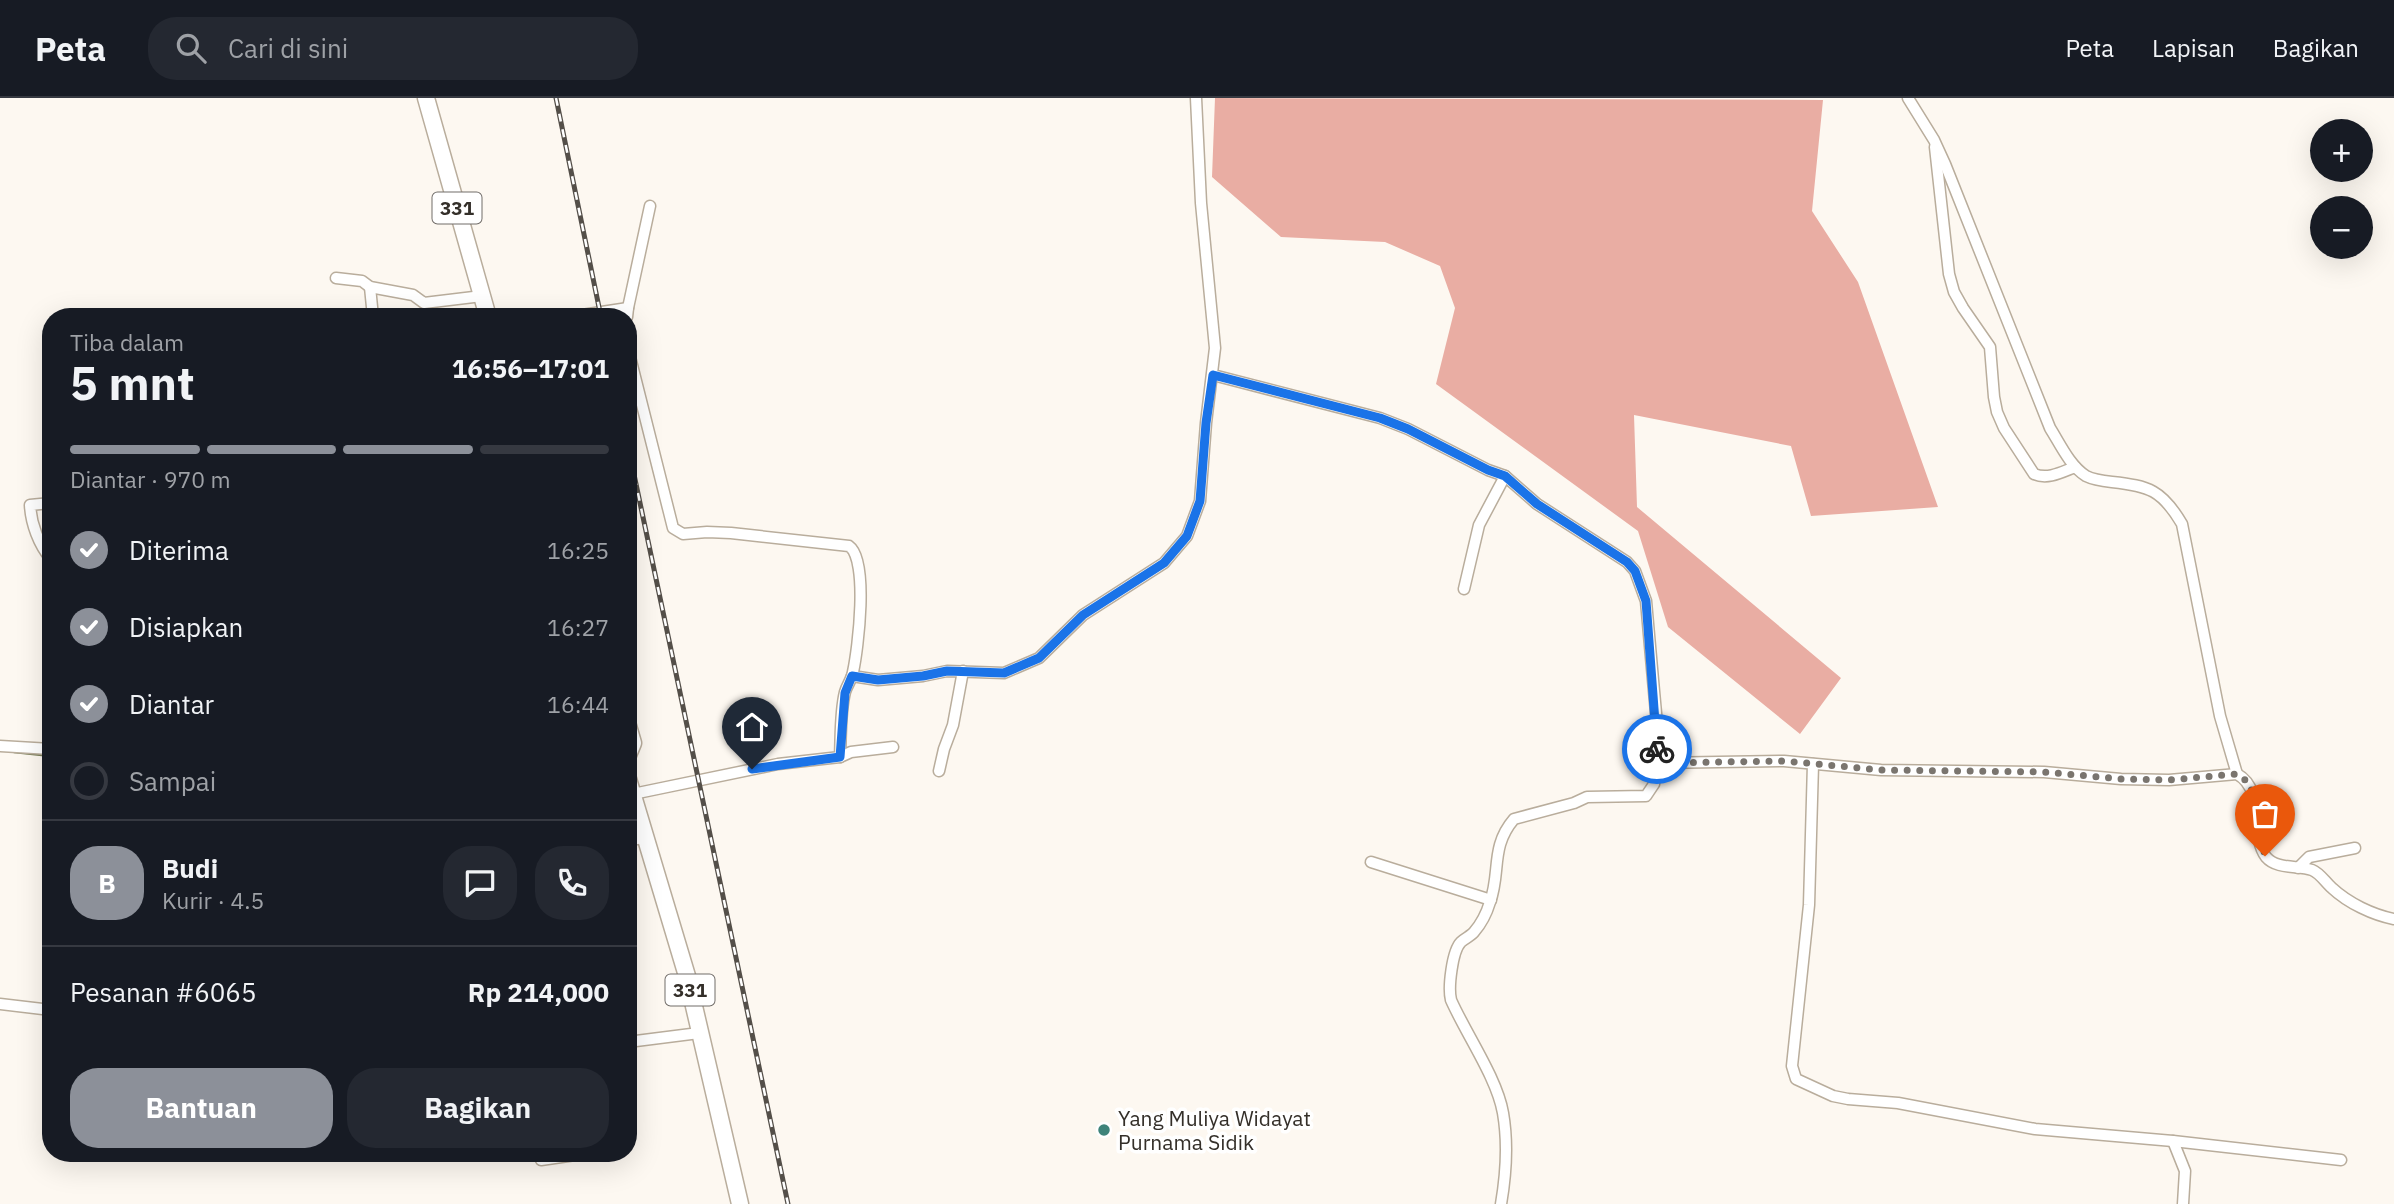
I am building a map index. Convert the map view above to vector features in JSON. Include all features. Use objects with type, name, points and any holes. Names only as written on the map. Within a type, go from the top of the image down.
[{"type":"main road","name":"331","points":[[426,98],[485,308]]},
{"type":"main road","name":"331","points":[[637,808],[687,976],[740,1204]]},
{"type":"street","points":[[852,676],[878,680],[903,679],[947,671],[1004,673],[1039,658],[1083,615],[1150,573],[1175,553],[1187,536],[1200,501],[1215,335],[1201,203],[1196,98]]},
{"type":"street","points":[[1908,98],[1934,140],[2050,428],[2075,467],[2093,479],[2144,486],[2164,499],[2182,524],[2220,716],[2237,774],[2249,783],[2251,788],[2265,856],[2283,866],[2315,871],[2334,890],[2358,906],[2394,919]]},
{"type":"street","points":[[1934,140],[1949,274],[1954,292],[1990,347],[1997,412],[2004,428],[2034,474],[2053,476],[2075,467]]},
{"type":"street","points":[[628,308],[650,206]]},
{"type":"street","points":[[336,278],[362,281],[370,287],[413,295],[425,303],[482,296]]},
{"type":"street","points":[[370,287],[372,308]]},
{"type":"street","points":[[1213,375],[1388,421],[1505,476],[1537,504],[1627,562],[1635,571],[1646,601],[1658,735],[1654,784],[1646,796],[1587,797],[1514,819],[1500,841],[1491,900],[1474,932],[1459,945],[1450,990],[1455,1009],[1485,1065],[1502,1109],[1506,1155],[1501,1204]]},
{"type":"street","points":[[637,385],[673,528],[683,534],[732,533],[800,542],[838,543],[854,549],[860,584],[860,635],[852,676],[845,693],[840,757]]},
{"type":"street","points":[[1464,589],[1479,525],[1505,476]]},
{"type":"street","points":[[42,504],[30,505],[32,521],[42,546]]},
{"type":"street","points":[[939,771],[957,711],[963,671]]},
{"type":"street","points":[[0,746],[42,748]]},
{"type":"street","points":[[637,785],[840,757],[851,752],[892,747]]},
{"type":"street","points":[[1657,763],[1784,761],[1881,770],[2044,772],[2169,780],[2237,774]]},
{"type":"street","points":[[1813,764],[1809,905],[1792,1066],[1796,1079],[1833,1096],[1898,1103],[2035,1129],[2340,1160]]},
{"type":"street","points":[[637,839],[646,837]]},
{"type":"street","points":[[2298,868],[2309,857],[2355,848]]},
{"type":"street","points":[[1371,862],[1491,900]]},
{"type":"street","points":[[0,1004],[42,1009]]},
{"type":"street","points":[[637,1041],[699,1033]]},
{"type":"street","points":[[2173,1141],[2185,1171],[2183,1204]]},
{"type":"shaded area","points":[[1215,98],[1823,100],[1812,211],[1858,282],[1938,507],[1811,516],[1791,446],[1634,415],[1637,507],[1841,678],[1800,734],[1668,627],[1638,531],[1436,384],[1455,308],[1440,266],[1385,242],[1281,237],[1212,177]]},
{"type":"waterway","points":[[14,752],[42,755]]},
{"type":"railway","points":[[556,98],[599,308]]},
{"type":"railway","points":[[637,489],[788,1204]]},
{"type":"way so far","points":[[1657,749],[1657,763],[1784,761],[1881,770],[2044,772],[2169,780],[2237,774],[2249,783],[2251,788],[2265,856]]},
{"type":"place","name":"Yang Muliya Widayat Purnama Sidik","points":[[1104,1130]]},
{"type":"route","points":[[752,769],[840,757],[845,693],[852,676],[878,680],[903,679],[947,671],[1004,673],[1039,658],[1083,615],[1164,563],[1187,536],[1200,501],[1213,375],[1380,418],[1408,429],[1505,476],[1537,504],[1627,562],[1635,571],[1646,601],[1657,749]]}]
